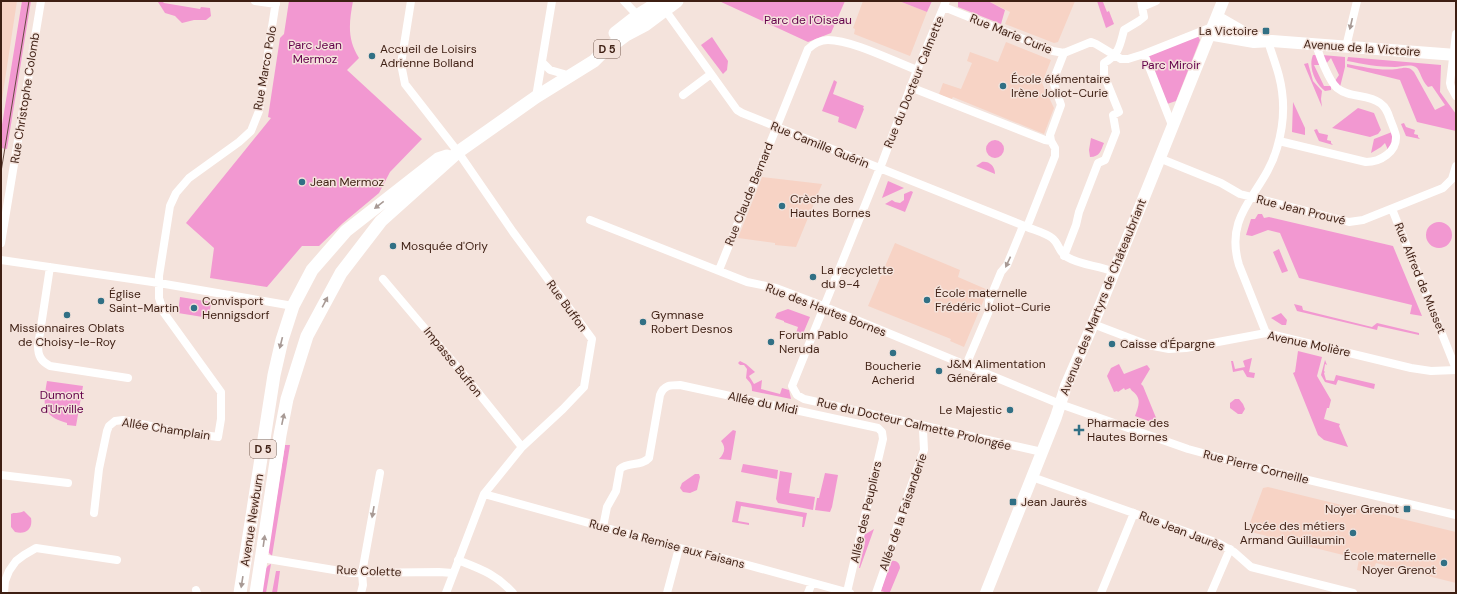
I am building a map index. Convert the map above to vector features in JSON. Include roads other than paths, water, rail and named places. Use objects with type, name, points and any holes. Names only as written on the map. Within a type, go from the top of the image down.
[{"type":"main road","name":"D 5","points":[[536,97],[601,43],[641,20],[662,4],[677,1]]},
{"type":"main road","name":"D 5","points":[[293,306],[312,270],[346,231],[438,159],[458,152],[536,97],[594,60],[631,32],[641,20]]},
{"type":"main road","name":"Avenue Newburn","points":[[256,593],[276,458],[287,399],[307,336],[341,273],[381,221],[458,152]]},
{"type":"main road","name":"Avenue Newburn","points":[[240,593],[274,375],[282,340],[293,306]]},
{"type":"street","name":"Rue Christophe Colomb","points":[[1,243],[41,1]]},
{"type":"street","points":[[255,1],[276,2]]},
{"type":"street","name":"Rue Buffon","points":[[410,1],[401,64],[405,84],[458,152],[513,232],[592,339],[584,387],[522,447],[484,494],[446,593]]},
{"type":"street","points":[[536,97],[552,1]]},
{"type":"street","points":[[624,1],[641,20]]},
{"type":"street","points":[[1114,272],[1102,267],[1090,266],[1064,256],[1098,163],[1105,160],[1116,132],[1113,115],[1119,112],[1104,76],[1104,63],[1115,56],[1124,30],[1144,17],[1141,4],[1156,1]]},
{"type":"street","name":"Avenue des Martyrs de Châteaubriant","points":[[986,593],[1042,452],[1066,386],[1093,324],[1223,1]]},
{"type":"street","points":[[1346,47],[1357,1]]},
{"type":"street","name":"Rue Marco Polo","points":[[218,436],[221,419],[221,392],[164,313],[159,298],[159,284],[170,206],[176,193],[189,178],[239,142],[251,130],[259,111],[276,2]]},
{"type":"street","name":"Rue Camille Guérin","points":[[662,4],[737,110],[742,114],[1051,237],[1064,256]]},
{"type":"street","name":"Rue Marie Curie","points":[[945,4],[1053,51],[1064,53],[1090,42],[1115,56]]},
{"type":"street","name":"Rue du Docteur Calmette","points":[[792,386],[910,87],[945,4]]},
{"type":"street","points":[[1115,56],[1125,59],[1144,54],[1212,26]]},
{"type":"street","name":"Avenue de la Victoire","points":[[1212,26],[1244,32],[1255,38],[1268,41]]},
{"type":"street","name":"Avenue de la Victoire","points":[[1212,26],[1228,39],[1455,55]]},
{"type":"street","points":[[1456,34],[1455,55],[1450,82],[1456,96]]},
{"type":"street","name":"Rue Claude Bernard","points":[[719,270],[808,49],[817,43],[827,40],[850,44],[917,70]]},
{"type":"street","points":[[1266,333],[1239,265],[1234,246],[1235,235],[1244,208],[1270,166],[1279,141],[1283,107],[1282,91],[1268,41]]},
{"type":"street","points":[[1279,141],[1366,162],[1376,161],[1384,157],[1390,152],[1395,144],[1395,133],[1383,106],[1371,98],[1338,89],[1333,84],[1319,55],[1316,44]]},
{"type":"street","points":[[966,365],[989,311],[989,301],[1001,272],[1007,265],[1055,156],[1055,148],[1051,141],[1050,132],[1061,105],[1053,81],[1064,53]]},
{"type":"street","points":[[1144,54],[1172,125]]},
{"type":"street","points":[[542,62],[550,70],[564,74]]},
{"type":"street","points":[[683,95],[711,74]]},
{"type":"street","points":[[910,87],[1045,140],[1051,141]]},
{"type":"street","name":"Rue Jean Prouvé","points":[[1159,158],[1221,183],[1240,194],[1251,198],[1349,222],[1363,220],[1445,187],[1452,179],[1456,166]]},
{"type":"street","name":"Rue Alfred de Musset","points":[[1392,209],[1456,370]]},
{"type":"street","name":"Rue des Hautes Bornes","points":[[590,220],[747,282],[776,288],[1060,404]]},
{"type":"street","points":[[1,260],[293,306]]},
{"type":"street","points":[[50,267],[38,346],[38,355],[44,363],[50,366],[128,378]]},
{"type":"street","name":"Impasse Buffon","points":[[383,278],[522,447]]},
{"type":"street","name":"Avenue Molière","points":[[1093,324],[1148,346],[1169,349],[1186,348],[1266,333],[1410,368],[1431,371],[1456,370]]},
{"type":"street","name":"Allée du Midi","points":[[603,527],[607,507],[616,491],[620,469],[625,466],[644,463],[650,456],[660,395],[665,387],[670,385],[680,385],[878,428],[882,432]]},
{"type":"street","name":"Rue du Docteur Calmette Prolongée","points":[[792,386],[797,395],[804,399],[1042,452]]},
{"type":"street","name":"Rue Pierre Corneille","points":[[1060,404],[1188,449],[1219,458],[1456,515]]},
{"type":"street","name":"Allée Champlain","points":[[94,513],[99,469],[107,431],[109,426],[115,421],[123,420],[174,431],[218,436]]},
{"type":"street","name":"Allée de la Faisanderie","points":[[876,593],[889,556],[898,523],[924,450],[924,430]]},
{"type":"street","name":"Allée des Peupliers","points":[[849,593],[881,447],[883,437],[882,432]]},
{"type":"street","points":[[361,593],[362,573],[380,473]]},
{"type":"street","points":[[1,475],[68,483]]},
{"type":"street","name":"Rue Jean Jaurès","points":[[1032,477],[1218,543],[1230,549],[1251,567],[1353,593]]},
{"type":"street","name":"Rue de la Remise aux Faisans","points":[[484,494],[849,593]]},
{"type":"street","points":[[1101,593],[1134,513]]},
{"type":"street","points":[[4,593],[5,581],[9,571],[20,558],[36,548],[117,560]]},
{"type":"street","points":[[667,593],[679,548]]},
{"type":"street","points":[[1211,593],[1230,549]]},
{"type":"street","name":"Rue Colette","points":[[262,558],[362,573],[439,572],[453,574]]},
{"type":"street","points":[[458,560],[496,576],[513,593]]},
{"type":"street","points":[[808,593],[812,583]]},
{"type":"tram line","points":[[1,172],[29,1]]},
{"type":"place","name":"La Victoire","points":[[1266,31]]},
{"type":"place","name":"Accueil de Loisirs Adrienne Bolland","points":[[372,56]]},
{"type":"place","name":"École élémentaire Irène Joliot-Curie","points":[[1003,86]]},
{"type":"place","name":"Jean Mermoz","points":[[302,182]]},
{"type":"place","name":"Crèche des Hautes Bornes","points":[[782,206]]},
{"type":"place","name":"Mosquée d'Orly","points":[[393,246]]},
{"type":"place","name":"La recyclette du 9-4","points":[[813,277]]},
{"type":"place","name":"École maternelle Frédéric Joliot-Curie","points":[[927,300]]},
{"type":"place","name":"Église Saint-Martin","points":[[101,301]]},
{"type":"place","name":"Convisport Hennigsdorf","points":[[194,308]]},
{"type":"place","name":"Missionnaires Oblats de Choisy-le-Roy","points":[[67,315]]},
{"type":"place","name":"Gymnase Robert Desnos","points":[[643,322]]},
{"type":"place","name":"Forum Pablo Neruda","points":[[771,342]]},
{"type":"place","name":"Caisse d'Épargne","points":[[1112,344]]},
{"type":"place","name":"Boucherie Acherid","points":[[893,353]]},
{"type":"place","name":"J&M Alimentation Générale","points":[[939,371]]},
{"type":"place","name":"Le Majestic","points":[[1010,410]]},
{"type":"place","name":"Pharmacie des Hautes Bornes","points":[[1079,430]]},
{"type":"place","name":"Jean Jaurès","points":[[1013,502]]},
{"type":"place","name":"Noyer Grenot","points":[[1407,509]]},
{"type":"place","name":"Lycée des métiers Armand Guillaumin","points":[[1353,533]]},
{"type":"place","name":"École maternelle Noyer Grenot","points":[[1444,563]]},
{"type":"park label","name":"Parc de l'Oiseau","points":[[808,20]]},
{"type":"park label","name":"Parc Jean Mermoz","points":[[315,52]]},
{"type":"park label","name":"Parc Miroir","points":[[1171,65]]},
{"type":"park label","name":"Dumont d'Urville","points":[[62,402]]}]
